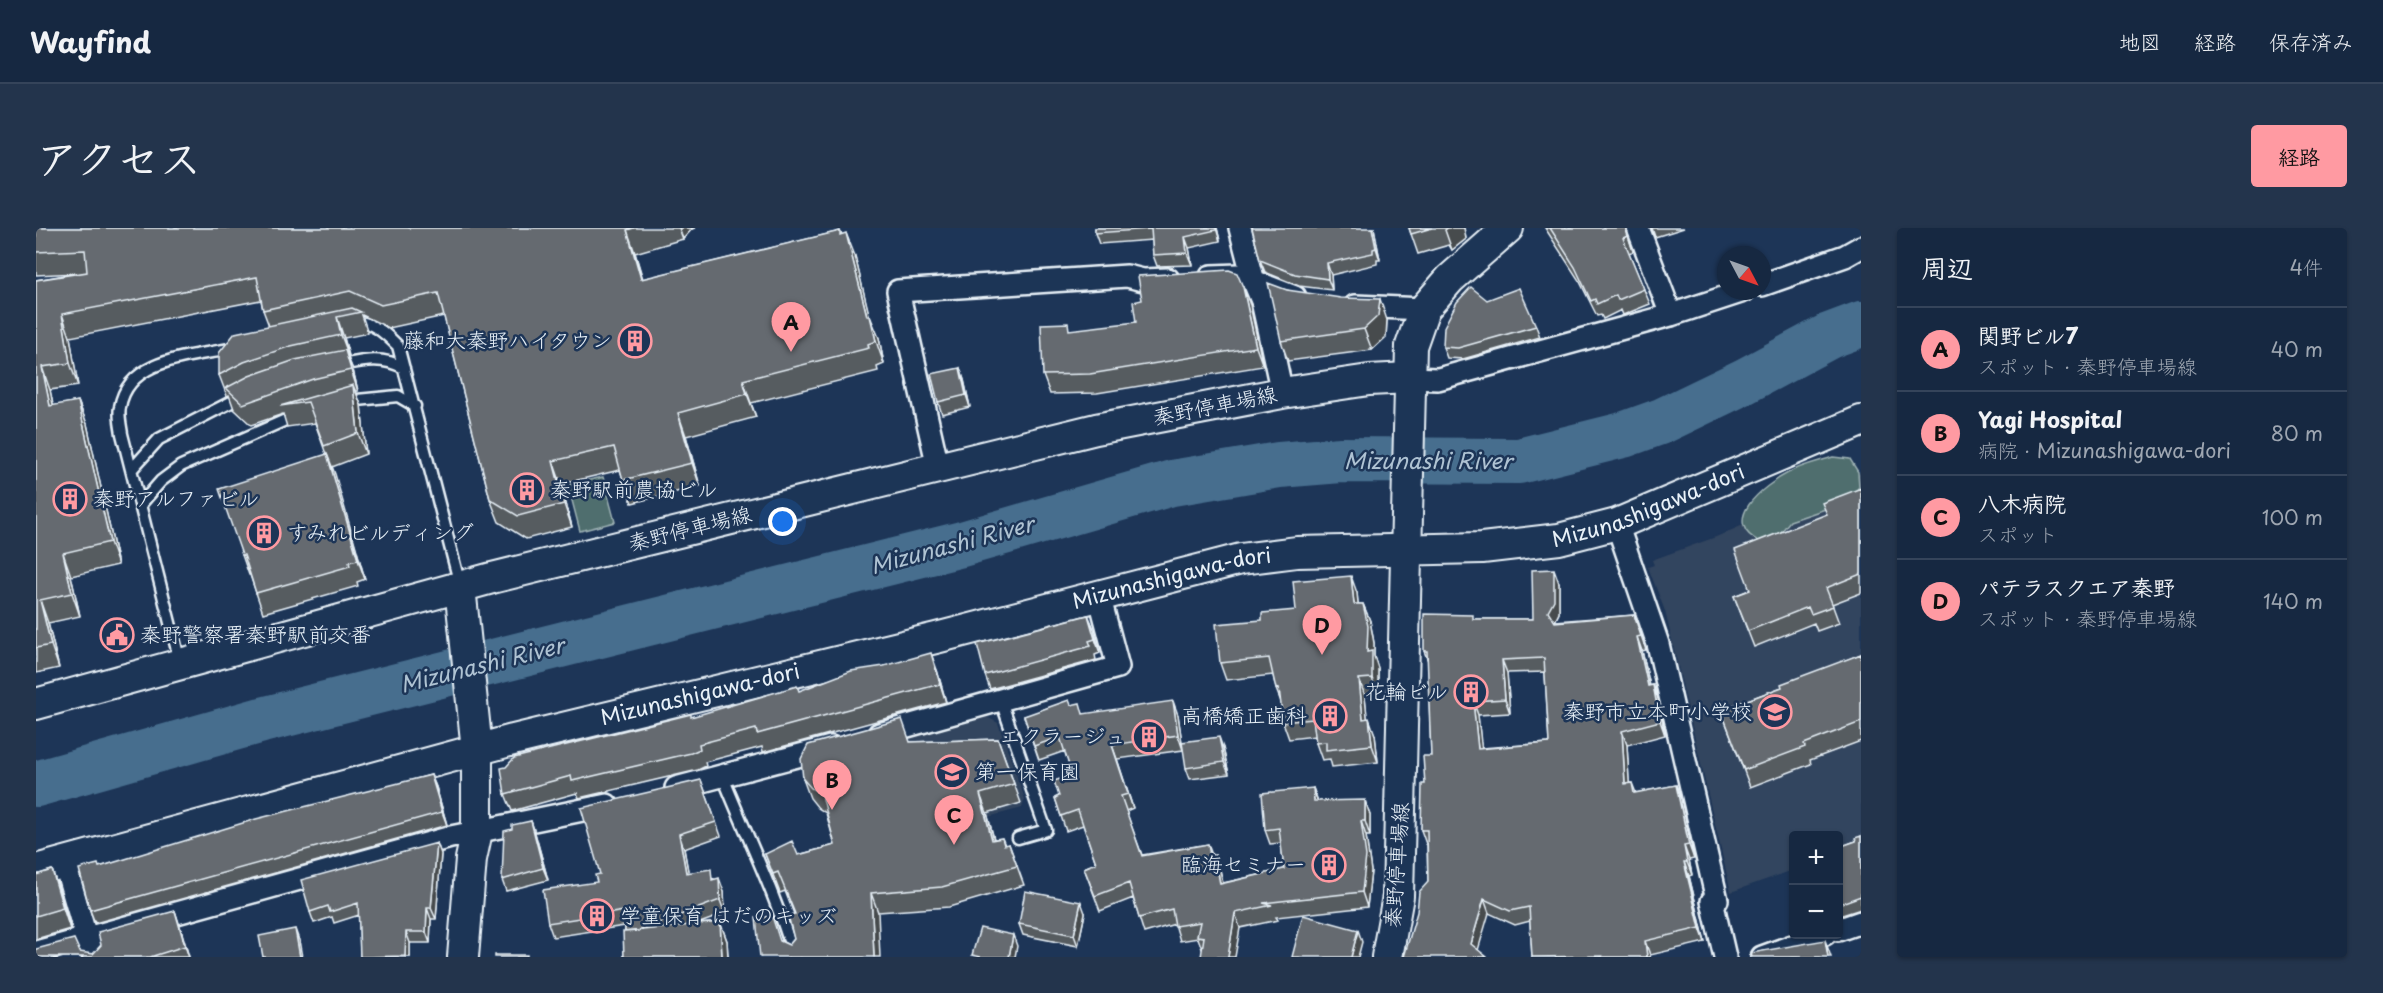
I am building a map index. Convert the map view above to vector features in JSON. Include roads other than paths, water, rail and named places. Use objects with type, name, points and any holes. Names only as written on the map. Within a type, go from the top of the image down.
[{"type":"street","points":[[1240,228],[1254,282],[1262,301],[1282,393]]},
{"type":"street","points":[[1508,228],[1450,279],[1424,309],[1411,346],[1409,387],[1671,315],[1717,300]]},
{"type":"street","points":[[1638,228],[1671,315]]},
{"type":"street","points":[[1771,282],[1845,256],[1861,247]]},
{"type":"street","points":[[938,467],[898,291],[1127,276],[1143,280],[1238,274],[1296,298],[1317,301]]},
{"type":"street","points":[[1339,304],[1424,309]]},
{"type":"street","name":"秦野停車場線","points":[[36,704],[181,662],[461,598],[938,467],[1096,429],[1282,393],[1369,380],[1409,387],[1403,776],[1398,896],[1387,957]]},
{"type":"street","name":"Mizunashigawa-dori","points":[[36,870],[477,742],[936,638],[1241,560],[1405,538],[1482,548],[1559,539],[1617,524],[1861,421]]},
{"type":"street","points":[[1617,524],[1649,615],[1717,900],[1712,901],[1725,957]]},
{"type":"street","points":[[656,793],[723,777],[1118,667],[1099,595]]},
{"type":"street","points":[[461,598],[477,742],[477,831],[471,859],[463,957]]},
{"type":"street","points":[[1626,618],[1649,615]]},
{"type":"street","points":[[36,952],[477,831],[622,801]]},
{"type":"street","points":[[64,861],[94,957]]},
{"type":"street","points":[[1843,929],[1861,922]]},
{"type":"street","points":[[1762,957],[1811,939]]},
{"type":"lane","points":[[337,326],[360,321],[383,330],[398,346],[415,406],[461,598]]},
{"type":"lane","points":[[181,662],[122,434],[119,409],[124,391],[133,377],[151,366],[244,346]]},
{"type":"lane","points":[[322,369],[374,358],[386,360],[404,368]]},
{"type":"lane","points":[[132,469],[159,439],[254,390]]},
{"type":"lane","points":[[339,402],[398,396],[415,406]]},
{"type":"lane","points":[[141,504],[161,481],[181,465],[309,411]]},
{"type":"lane","points":[[1001,701],[1046,830],[1017,838]]},
{"type":"lane","points":[[723,777],[751,847],[782,913],[794,957]]},
{"type":"waterway","name":"Mizunashi River","points":[[36,784],[262,720],[962,544],[1172,483],[1279,465],[1341,460],[1519,461],[1623,435],[1662,421],[1745,381],[1829,336],[1861,324]]},
{"type":"place","name":"藤和大秦野ハイタウン","points":[[635,341]]},
{"type":"place","name":"関野ビル7","points":[[791,352]]},
{"type":"place","name":"秦野駅前農協ビル","points":[[527,490]]},
{"type":"place","name":"秦野アルファビル","points":[[70,499]]},
{"type":"place","name":"すみれビルディング","points":[[264,533]]},
{"type":"place","name":"秦野警察署秦野駅前交番","points":[[117,635]]},
{"type":"place","name":"パテラスクエア秦野","points":[[1322,655]]},
{"type":"place","name":"花輪ビル","points":[[1471,692]]},
{"type":"place","name":"秦野市立本町小学校","points":[[1775,712]]},
{"type":"place","name":"高橋矯正歯科","points":[[1330,716]]},
{"type":"place","name":"エクラージュ","points":[[1149,737]]},
{"type":"place","name":"第一保育園","points":[[952,772]]},
{"type":"place","name":"Yagi Hospital","points":[[832,810]]},
{"type":"place","name":"八木病院","points":[[954,845]]},
{"type":"place","name":"臨海セミナー","points":[[1329,865]]},
{"type":"place","name":"学童保育 はだのキッズ","points":[[597,916]]}]
